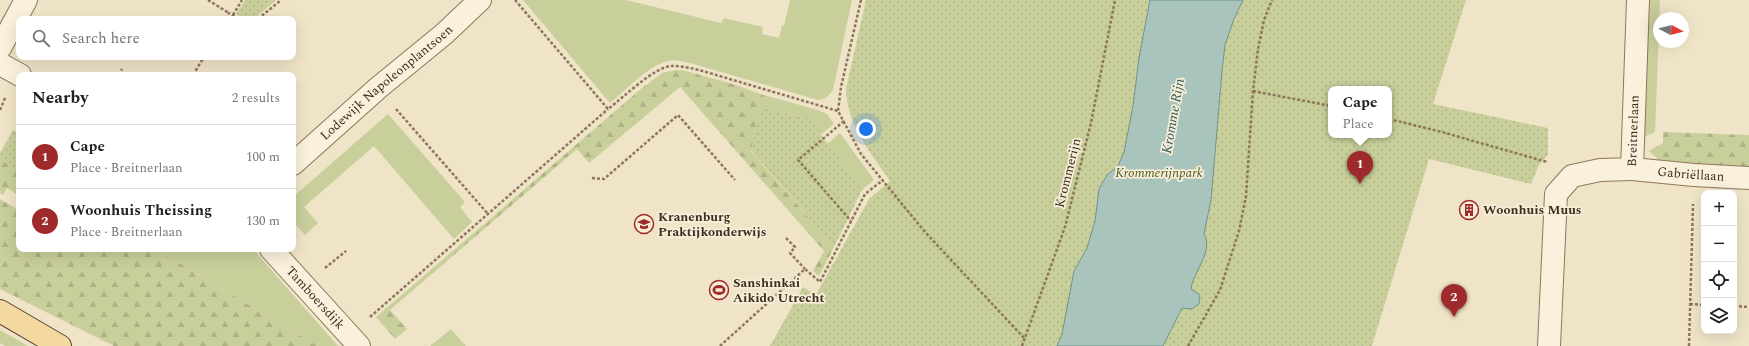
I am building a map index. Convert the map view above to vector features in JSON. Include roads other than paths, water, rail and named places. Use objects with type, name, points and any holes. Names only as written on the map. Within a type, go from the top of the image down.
[{"type":"main road","points":[[0,311],[60,346]]},
{"type":"street","points":[[17,16],[26,0]]},
{"type":"street","name":"Lodewijk Napoleonplantsoen","points":[[296,161],[378,88],[444,34],[480,0]]},
{"type":"street","name":"Breitnerlaan","points":[[1549,346],[1556,194],[1572,176],[1600,170],[1632,169],[1638,0]]},
{"type":"street","points":[[0,48],[16,18]]},
{"type":"street","points":[[0,64],[16,73]]},
{"type":"street","name":"Gabriëllaan","points":[[1632,169],[1694,175],[1749,178]]},
{"type":"street","name":"Tamboersdijk","points":[[274,252],[354,341]]},
{"type":"water","name":"Kromme Rijn","points":[[1150,0],[1243,0],[1234,19],[1225,45],[1211,200],[1204,234],[1206,247],[1205,254],[1191,289],[1200,295],[1199,304],[1192,309],[1182,308],[1163,346],[1057,346],[1062,334],[1074,271],[1087,248],[1095,221],[1099,189],[1107,175],[1118,166],[1124,152]]},
{"type":"place","name":"Cape","points":[[1360,184]]},
{"type":"place","name":"Woonhuis Muus","points":[[1469,210]]},
{"type":"place","name":"Kranenburg Praktijkonderwijs","points":[[644,224]]},
{"type":"place","name":"Sanshinkai Aikido Utrecht","points":[[719,290]]},
{"type":"place","name":"Woonhuis Theissing","points":[[1454,317]]},
{"type":"park label","name":"Krommerijnpark","points":[[1159,173]]}]
